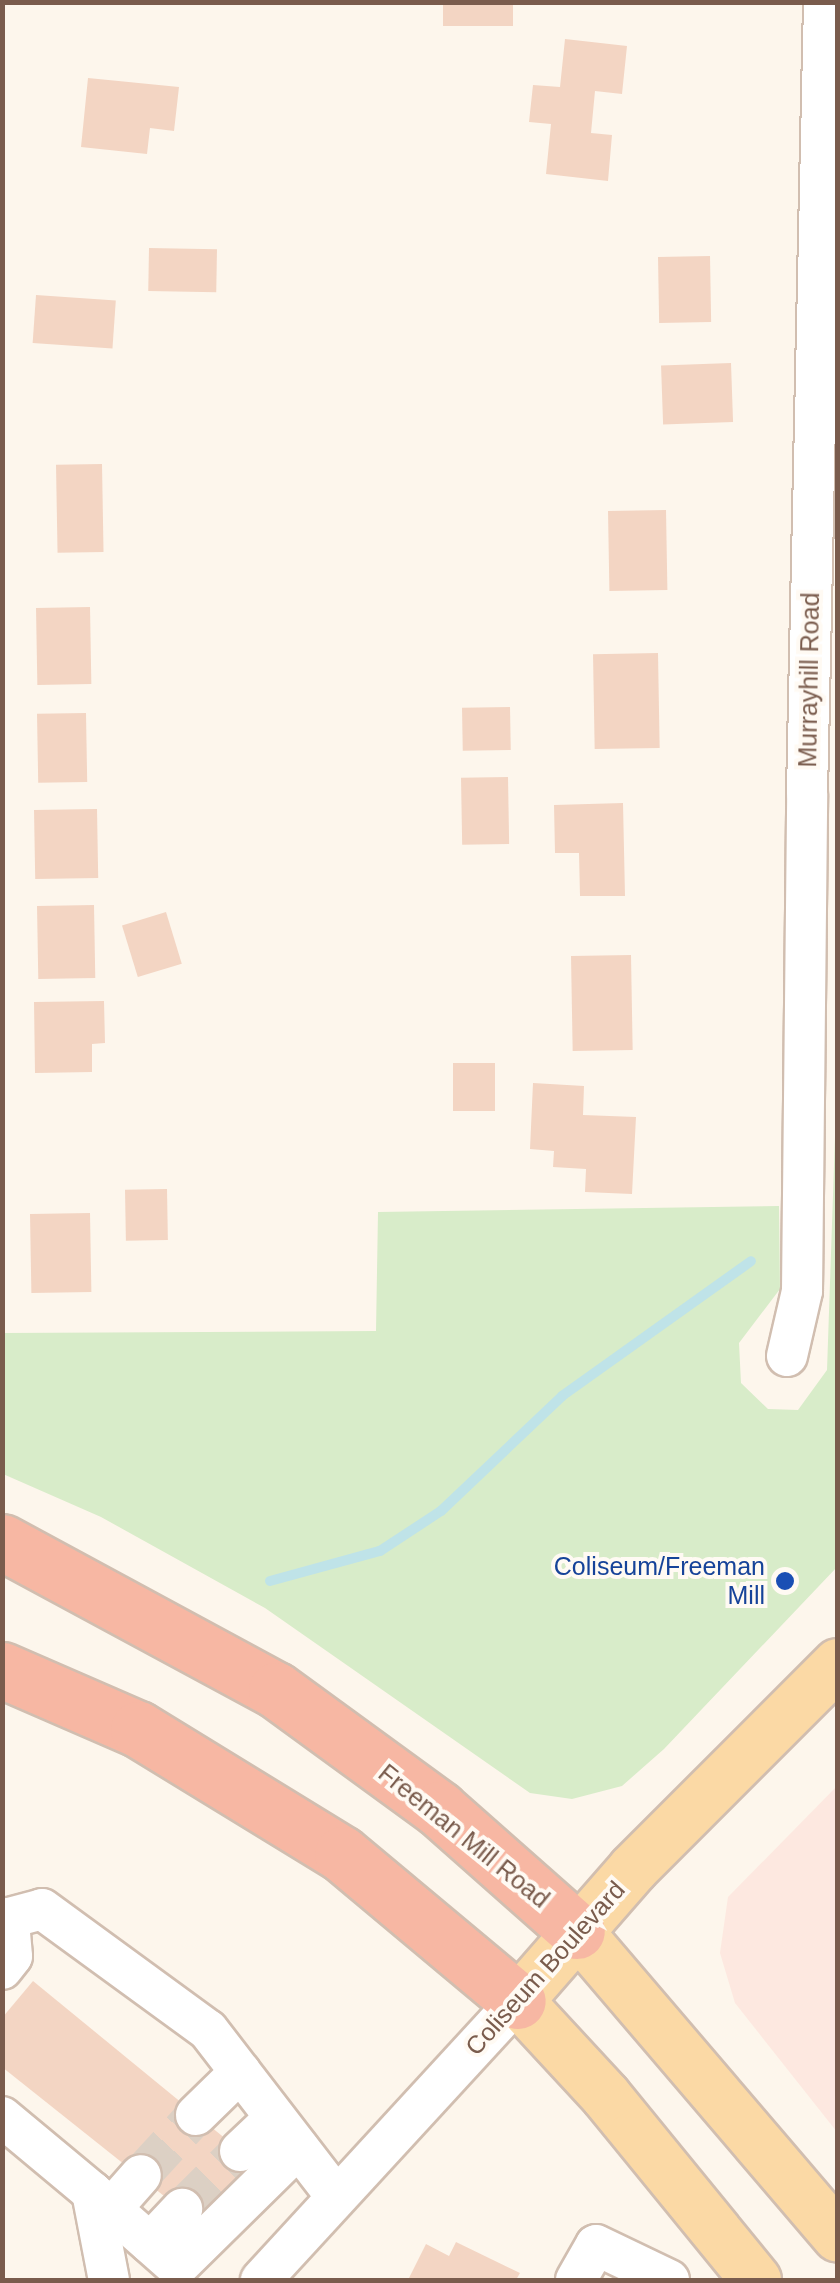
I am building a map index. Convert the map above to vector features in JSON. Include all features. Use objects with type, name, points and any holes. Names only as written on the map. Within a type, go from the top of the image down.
[{"type":"highway","name":"Freeman Mill Road","points":[[2,1542],[276,1690],[439,1809],[578,1931]]},
{"type":"highway","points":[[2,1670],[138,1729],[342,1854],[518,2001]]},
{"type":"main road","name":"Coliseum Boulevard","points":[[518,2001],[578,1931],[838,1664]]},
{"type":"main road","name":"Freeman Mill Road","points":[[578,1931],[838,2238]]},
{"type":"main road","points":[[518,2001],[606,2096],[756,2280]]},
{"type":"street","name":"Murrayhill Road","points":[[786,1356],[802,1291],[807,794],[824,2]]},
{"type":"street","points":[[2,1969],[12,1956],[6,1923],[42,1910],[208,2030],[336,2196]]},
{"type":"street","name":"Coliseum Boulevard","points":[[260,2280],[518,2001]]},
{"type":"street","points":[[196,2115],[240,2072]]},
{"type":"street","points":[[2,2087],[40,2118],[39,2147]]},
{"type":"street","points":[[2,2117],[178,2267],[286,2133]]},
{"type":"street","points":[[240,2151],[286,2133]]},
{"type":"street","points":[[101,2200],[141,2175]]},
{"type":"street","points":[[101,2200],[109,2280]]},
{"type":"street","points":[[150,2244],[182,2209]]},
{"type":"street","points":[[576,2280],[596,2245],[669,2280]]},
{"type":"shaded area","points":[[837,1786],[837,2132],[735,2003],[720,1953],[728,1897]]},
{"type":"green space","points":[[837,1078],[837,1567],[664,1749],[622,1786],[572,1799],[530,1793],[265,1608],[101,1517],[3,1474],[3,1333],[376,1331],[378,1212],[779,1206],[780,1289],[739,1343],[741,1383],[768,1409],[798,1410],[827,1370]]},
{"type":"building","points":[[443,2],[513,2],[513,26],[443,26]]},
{"type":"building","points":[[565,39],[627,46],[622,94],[595,91],[591,133],[612,135],[608,181],[546,174],[551,124],[529,122],[533,85],[560,87]]},
{"type":"building","points":[[88,78],[179,87],[174,131],[150,128],[147,154],[81,147]]},
{"type":"building","points":[[149,248],[217,249],[216,292],[148,291]]},
{"type":"building","points":[[710,256],[711,322],[659,323],[658,257]]},
{"type":"building","points":[[36,295],[116,301],[112,348],[33,343]]},
{"type":"building","points":[[731,363],[733,422],[663,424],[661,365]]},
{"type":"building","points":[[102,464],[104,552],[58,553],[56,465]]},
{"type":"building","points":[[666,510],[667,590],[609,591],[608,511]]},
{"type":"building","points":[[90,607],[91,684],[37,685],[36,608]]},
{"type":"building","points":[[658,653],[660,748],[595,749],[593,654]]},
{"type":"building","points":[[510,707],[511,750],[463,751],[462,708]]},
{"type":"building","points":[[86,713],[87,782],[38,783],[37,714]]},
{"type":"building","points":[[508,777],[509,844],[462,845],[461,778]]},
{"type":"building","points":[[623,803],[625,896],[580,896],[579,853],[555,853],[554,805]]},
{"type":"building","points":[[97,809],[98,878],[35,879],[34,810]]},
{"type":"building","points":[[94,905],[95,978],[38,979],[37,906]]},
{"type":"building","points":[[166,912],[182,964],[138,977],[122,925]]},
{"type":"building","points":[[631,955],[633,1050],[573,1051],[571,956]]},
{"type":"building","points":[[104,1001],[105,1043],[92,1044],[92,1072],[35,1073],[34,1002]]},
{"type":"building","points":[[453,1063],[495,1063],[495,1111],[453,1111]]},
{"type":"building","points":[[533,1083],[584,1086],[583,1115],[636,1117],[632,1194],[585,1192],[586,1169],[553,1167],[554,1151],[530,1149]]},
{"type":"building","points":[[167,1189],[168,1240],[126,1241],[125,1190]]},
{"type":"building","points":[[90,1213],[91,1292],[31,1293],[30,1214]]},
{"type":"building","points":[[33,1981],[260,2167],[208,2231],[2,2067],[2,2018]]},
{"type":"building","points":[[456,2242],[520,2273],[516,2280],[408,2280],[426,2244],[449,2256]]},
{"type":"waterway","points":[[270,1581],[380,1551],[441,1511],[562,1396],[751,1261]]},
{"type":"tunnel","points":[[141,2175],[196,2115]]},
{"type":"tunnel","points":[[182,2209],[240,2151]]},
{"type":"place","name":"Coliseum/Freeman Mill","points":[[785,1581]]}]
